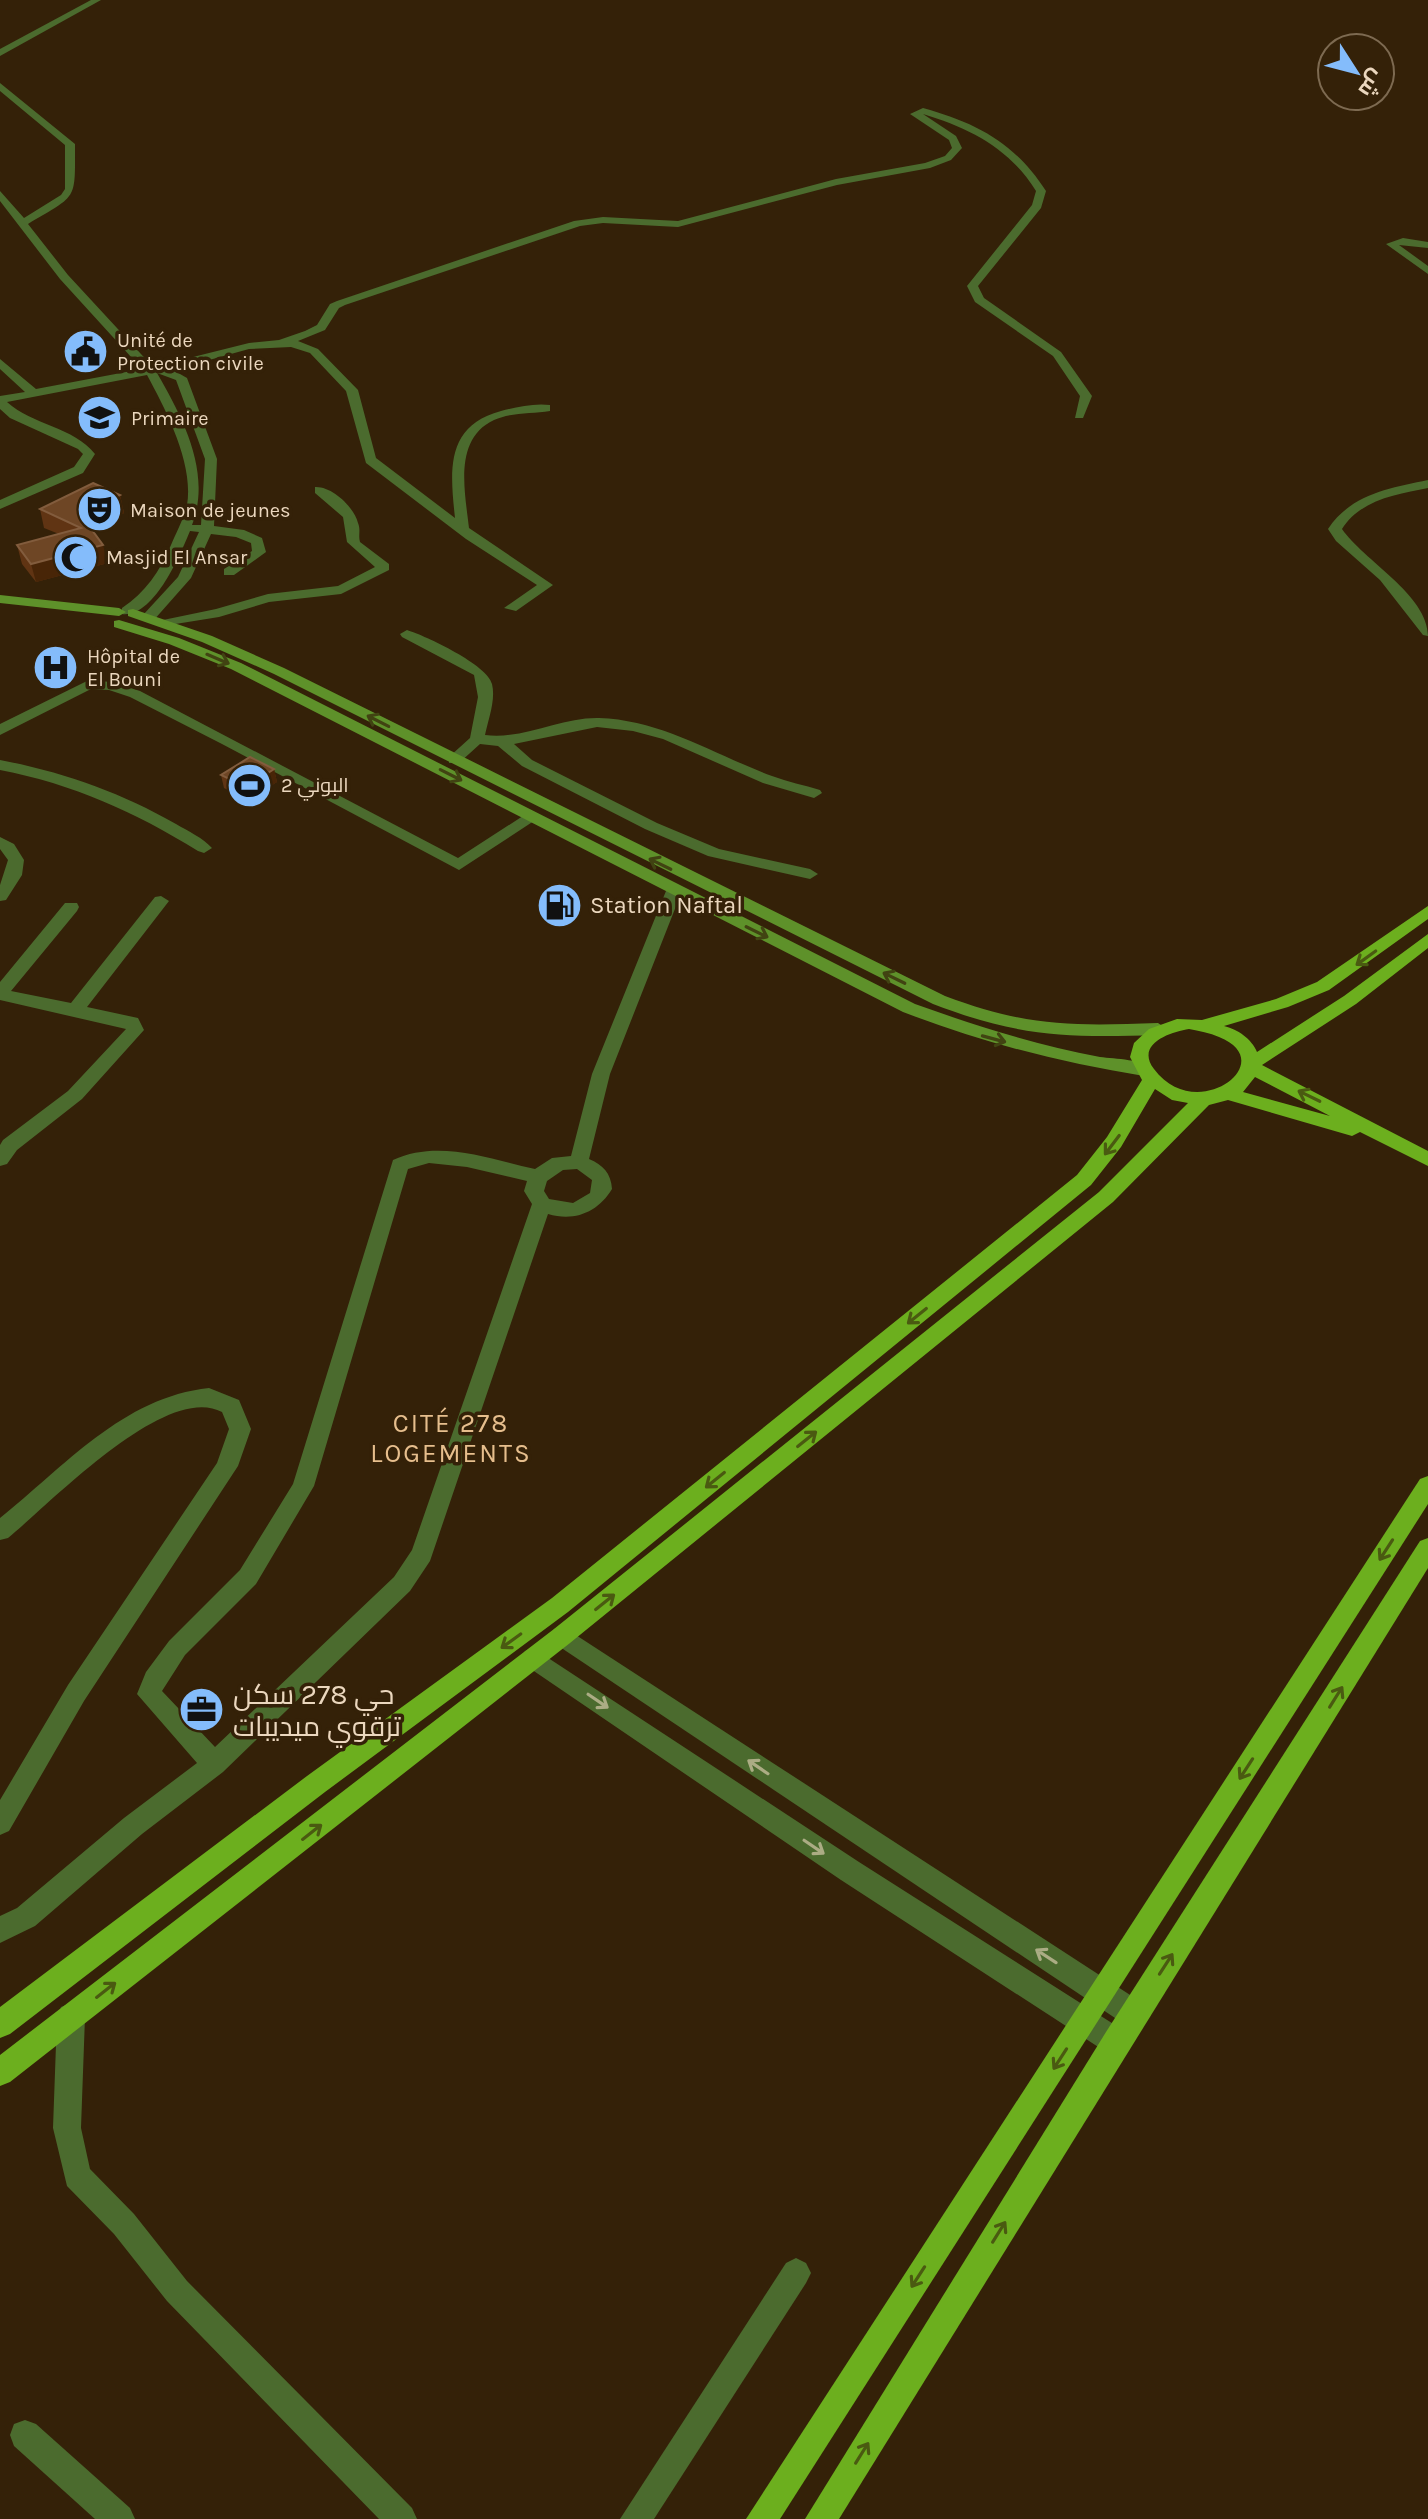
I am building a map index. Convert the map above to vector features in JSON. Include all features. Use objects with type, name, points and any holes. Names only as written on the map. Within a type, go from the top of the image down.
[{"type":"main road","points":[[0,599],[168,623],[260,661],[923,992],[1030,1028],[1064,1032],[1158,1029],[1173,1024],[1206,1025],[1282,1003],[1323,986],[1428,911]]},
{"type":"main road","points":[[0,610],[126,617],[236,666],[909,1008],[971,1033],[1050,1054],[1148,1074],[1175,1093],[1205,1098],[1229,1094],[1246,1083],[1252,1066],[1350,1000],[1428,939]]},
{"type":"main road","points":[[1206,1025],[1232,1036],[1242,1044],[1252,1066],[1428,1159]]},
{"type":"main road","points":[[1148,1074],[1140,1058],[1141,1047],[1147,1037],[1158,1029]]},
{"type":"main road","points":[[3,2017],[560,1605],[1084,1180],[1114,1142],[1148,1074]]},
{"type":"main road","points":[[1229,1094],[1316,1117],[1402,1146]]},
{"type":"main road","points":[[0,2072],[562,1636],[1106,1197],[1205,1098]]},
{"type":"main road","points":[[762,2519],[1428,1485]]},
{"type":"main road","points":[[821,2519],[1116,2042],[1428,1548]]},
{"type":"main road","points":[[1323,1649],[1355,1667]]},
{"type":"street","points":[[0,53],[95,1],[104,0]]},
{"type":"street","points":[[0,86],[70,144],[70,189],[65,197],[24,222]]},
{"type":"street","points":[[0,401],[188,363],[249,346],[284,342],[325,327],[330,322],[334,306],[341,303],[578,223],[603,220],[678,224],[836,182],[927,166],[948,158],[957,148],[953,138],[915,114],[923,111],[941,116],[999,146],[1023,163],[1041,191],[1037,206],[982,269],[972,286],[979,300],[1057,354],[1086,396],[1079,415]]},
{"type":"street","points":[[0,194],[64,277],[156,370],[175,415],[193,477],[193,505],[170,564],[144,600],[126,617]]},
{"type":"street","points":[[1428,245],[1403,241],[1391,244],[1428,271]]},
{"type":"street","points":[[284,342],[314,351],[352,390],[370,460],[463,530],[546,585],[511,608]]},
{"type":"street","points":[[0,363],[33,393]]},
{"type":"street","points":[[126,617],[184,578],[207,529],[211,459],[181,378],[188,363]]},
{"type":"street","points":[[156,370],[181,378]]},
{"type":"street","points":[[0,401],[14,415],[82,446],[89,454],[79,470],[0,505]]},
{"type":"street","points":[[463,530],[456,473],[462,441],[476,426],[495,415],[514,409],[546,408]]},
{"type":"street","points":[[1428,484],[1376,498],[1353,508],[1335,529],[1385,577],[1428,632]]},
{"type":"street","points":[[168,623],[219,613],[268,598],[341,590],[384,567],[356,544],[346,511],[320,490]]},
{"type":"street","points":[[184,528],[239,533],[257,541],[259,552],[229,572]]},
{"type":"street","points":[[407,634],[480,673],[485,685],[477,739],[454,760]]},
{"type":"street","points":[[0,730],[89,684],[111,686],[135,694],[227,741],[459,865],[532,817]]},
{"type":"street","points":[[477,739],[502,742],[597,722],[633,727],[668,736],[768,780],[814,793]]},
{"type":"street","points":[[502,742],[527,763],[651,826],[714,853],[810,874]]},
{"type":"street","points":[[0,765],[44,772],[102,791],[204,848]]},
{"type":"street","points":[[0,842],[7,858],[17,864],[15,878],[0,896]]},
{"type":"street","points":[[579,1162],[601,1074],[674,891]]},
{"type":"street","points":[[75,1010],[161,901]]},
{"type":"street","points":[[0,1159],[10,1145],[75,1095],[135,1030],[132,1022],[0,994],[71,907]]},
{"type":"street","points":[[214,1764],[149,1694],[154,1680],[177,1648],[248,1577],[303,1486],[400,1165],[410,1158],[442,1157],[538,1177]]},
{"type":"street","points":[[579,1162],[595,1169],[603,1181],[603,1188],[595,1202],[569,1211],[542,1204],[534,1191],[538,1177],[550,1166],[579,1162]]},
{"type":"street","points":[[0,1930],[26,1917],[133,1826],[214,1764],[402,1584],[422,1554],[542,1204]]},
{"type":"street","points":[[0,1531],[151,1410],[183,1399],[211,1396],[231,1406],[240,1429],[227,1466],[76,1693],[0,1823]]},
{"type":"street","points":[[562,1636],[1134,2014]]},
{"type":"street","points":[[533,1658],[850,1871],[1116,2042]]},
{"type":"street","points":[[850,1871],[873,1843]]},
{"type":"street","points":[[71,2017],[67,2128],[77,2176],[124,2224],[177,2291],[401,2519]]},
{"type":"street","points":[[636,2519],[796,2273]]},
{"type":"street","points":[[25,2435],[119,2519]]},
{"type":"building","points":[[93,483],[120,495],[81,515],[103,545],[31,564],[17,545],[81,528],[40,509]]},
{"type":"building","points":[[250,757],[274,769],[246,787],[221,775]]},
{"type":"place","name":"Unité de Protection civile","points":[[86,352]]},
{"type":"place","name":"Primaire","points":[[100,418]]},
{"type":"place","name":"Maison de jeunes","points":[[99,510]]},
{"type":"place","name":"Masjid El Ansar","points":[[75,557]]},
{"type":"place","name":"Hôpital de El Bouni","points":[[56,667]]},
{"type":"place","name":"البوني 2","points":[[250,785]]},
{"type":"place","name":"Station Naftal","points":[[559,905]]},
{"type":"place","name":"حي 278 سكن ترقوي ميديبات","points":[[202,1710]]},
{"type":"district","name":"CITÉ 278 LOGEMENTS","points":[[451,1438]]}]
